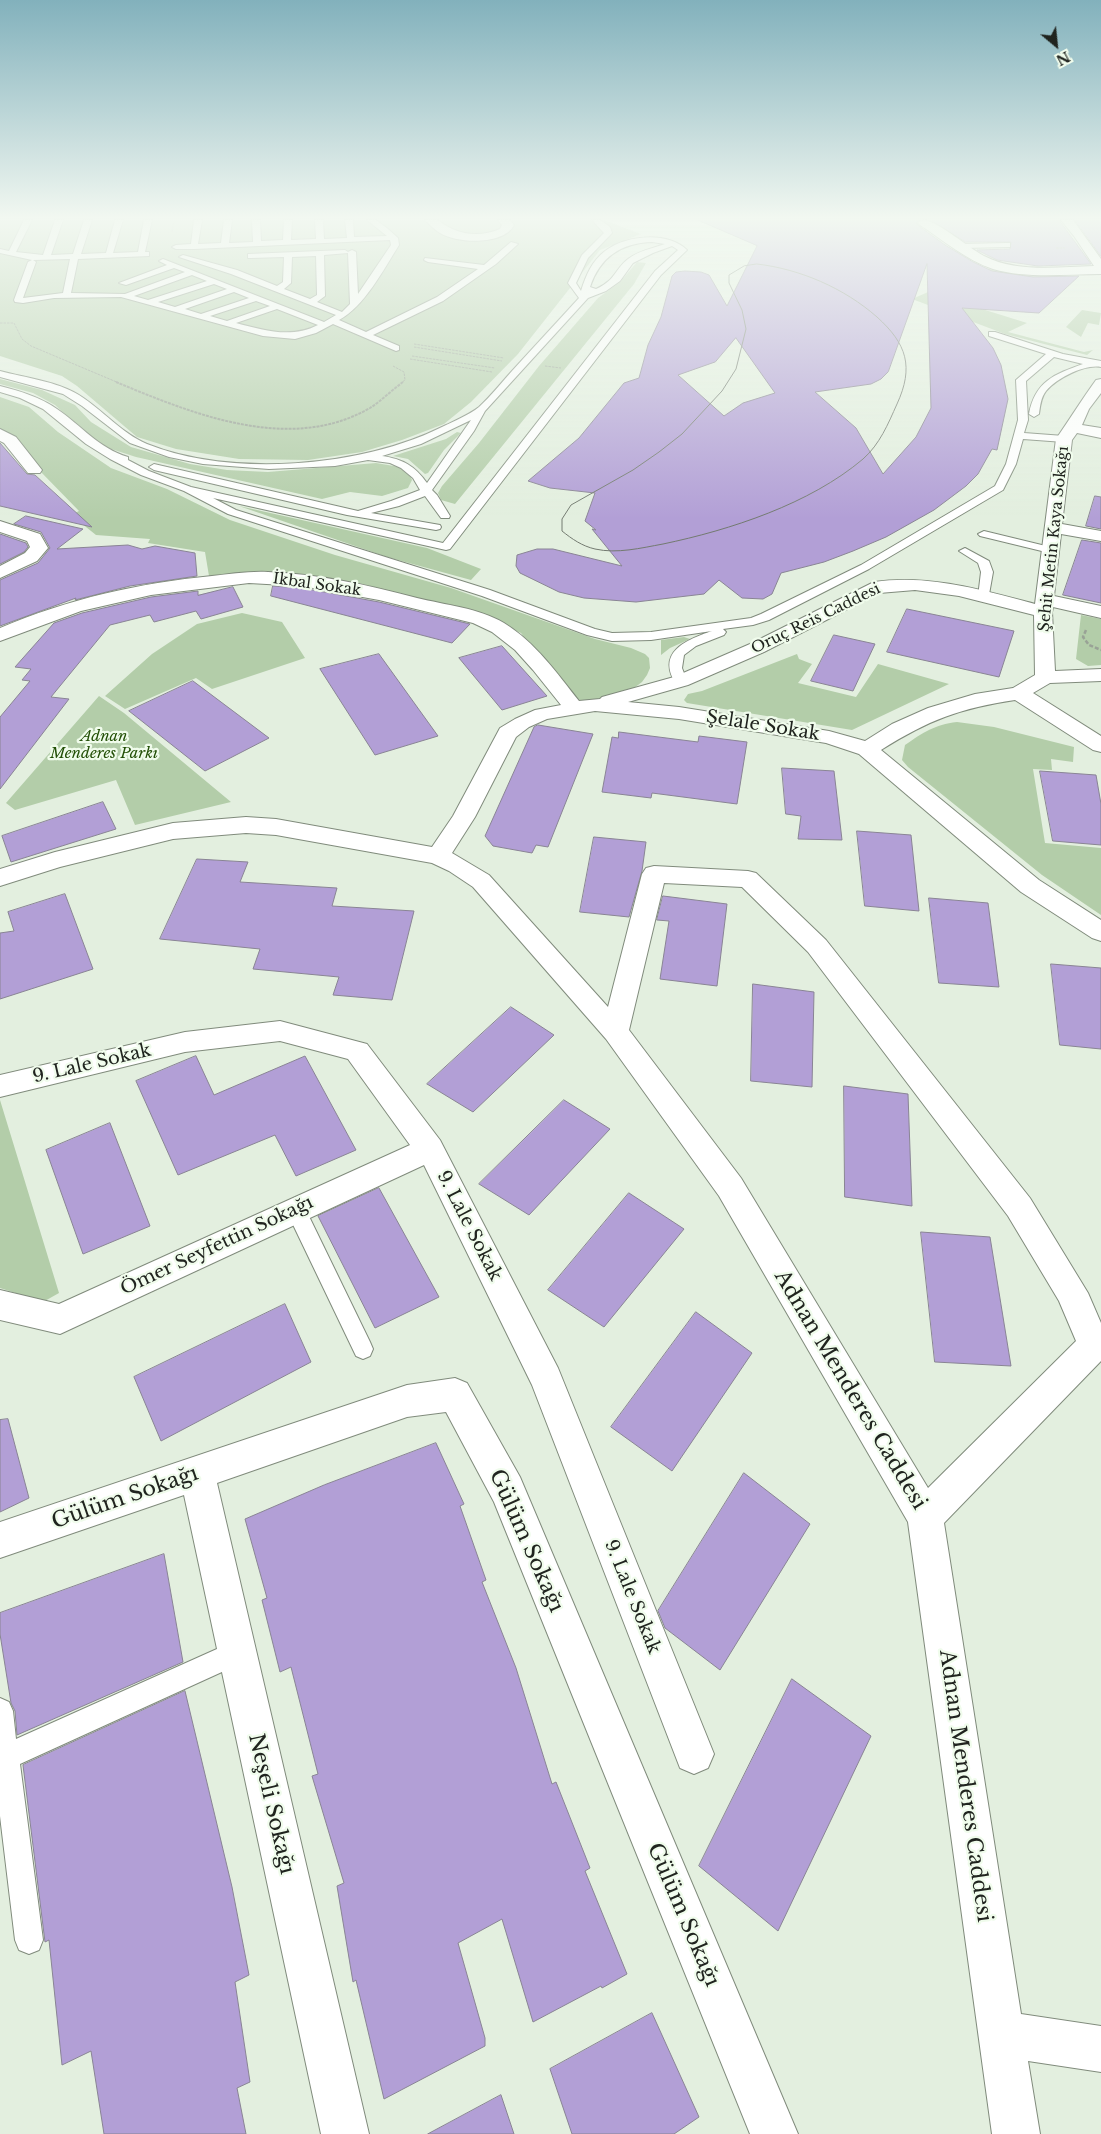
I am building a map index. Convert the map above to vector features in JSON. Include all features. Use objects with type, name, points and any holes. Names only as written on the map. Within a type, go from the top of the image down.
[{"type":"street","name":"Şehit Metin Kaya Sokağı","points":[[1045,677],[1044,606],[1053,527],[1069,433],[1082,409],[1101,384]]},
{"type":"street","points":[[1069,433],[1101,433]]},
{"type":"street","points":[[0,434],[10,440],[34,470]]},
{"type":"street","points":[[0,526],[34,538],[39,548],[31,556],[0,573]]},
{"type":"street","points":[[1053,527],[1101,536]]},
{"type":"street","name":"İkbal Sokak","points":[[0,634],[90,601],[145,590],[227,580],[275,578],[342,586],[480,620],[501,629],[519,644],[550,678],[572,707]]},
{"type":"street","name":"Oruç Reis Caddesi","points":[[595,705],[681,681],[757,648],[874,588],[892,584],[909,584],[1044,606],[1096,620]]},
{"type":"street","points":[[867,749],[899,729],[935,712],[975,700],[1019,693],[1045,677],[1101,675]]},
{"type":"street","points":[[1019,693],[1101,745]]},
{"type":"street","name":"Şelale Sokak","points":[[438,856],[464,817],[507,734],[522,723],[542,714],[572,707],[595,705],[679,713],[829,737],[867,749],[1030,886],[1101,932]]},
{"type":"street","name":"Adnan Menderes Caddesi","points":[[0,878],[55,860],[173,831],[246,825],[276,827],[438,856],[458,864],[481,881],[615,1032],[730,1187],[925,1517],[1016,2134]]},
{"type":"street","points":[[615,1032],[654,874],[748,879],[818,946],[1019,1206],[1072,1292],[1094,1345],[925,1517]]},
{"type":"street","name":"9. Lale Sokak","points":[[0,1086],[185,1042],[280,1031],[357,1051],[430,1149],[546,1379],[694,1754]]},
{"type":"street","name":"Ömer Seyfettin Sokağı","points":[[0,1305],[60,1318],[430,1149]]},
{"type":"street","name":"Gülüm Sokağı","points":[[0,1540],[407,1401],[455,1394],[507,1490],[774,2134]]},
{"type":"street","name":"Neşeli Sokağı","points":[[197,1473],[345,2134]]},
{"type":"street","points":[[1002,2034],[1101,2049]]},
{"type":"lane","points":[[209,320],[279,336],[295,336],[313,331],[335,320]]},
{"type":"lane","points":[[225,324],[238,320]]},
{"type":"lane","points":[[255,331],[286,320]]},
{"type":"lane","points":[[316,320],[396,348]]},
{"type":"lane","points":[[366,336],[399,320]]},
{"type":"lane","points":[[347,512],[390,505],[426,491],[469,431],[481,410],[564,320]]},
{"type":"lane","points":[[188,489],[446,546],[621,320]]},
{"type":"lane","points":[[992,334],[1052,353],[1097,363]]},
{"type":"lane","points":[[681,681],[674,667],[676,657],[681,650],[718,633],[786,608],[865,568],[999,488],[1011,464],[1023,420],[1021,380],[1052,353]]},
{"type":"lane","points":[[1034,414],[1038,396],[1045,387],[1059,377],[1097,363]]},
{"type":"lane","points":[[28,370],[50,380],[126,436],[144,446],[179,455],[236,465],[310,464],[361,458],[418,442],[454,426],[481,410]]},
{"type":"lane","points":[[0,374],[66,392]]},
{"type":"lane","points":[[0,389],[29,398],[46,407],[93,445],[114,457],[145,473],[188,489],[232,512],[486,593],[591,632],[612,638],[651,636],[753,621]]},
{"type":"lane","points":[[1019,436],[1069,433]]},
{"type":"lane","points":[[114,457],[347,512],[436,527]]},
{"type":"lane","points":[[361,458],[383,459],[409,466],[418,474],[426,491],[433,497],[445,516]]},
{"type":"lane","points":[[984,534],[1050,550]]},
{"type":"lane","points":[[965,551],[983,561],[987,572],[984,597]]},
{"type":"lane","points":[[296,1210],[363,1348]]},
{"type":"lane","points":[[6,1757],[237,1652]]},
{"type":"lane","points":[[0,1711],[29,1940]]},
{"type":"path","points":[[0,323],[14,323],[22,338],[33,346],[186,410],[225,422],[287,429],[317,428],[357,415],[398,387],[405,380],[406,376],[402,370],[375,360],[361,349],[358,341],[366,336]]},
{"type":"path","points":[[411,344],[507,358]]},
{"type":"path","points":[[408,346],[504,361]]},
{"type":"path","points":[[411,355],[498,368]]},
{"type":"path","points":[[408,359],[494,372]]},
{"type":"path","points":[[541,366],[562,368]]},
{"type":"path","points":[[1096,620],[1086,630],[1083,637],[1089,645],[1101,650]]},
{"type":"green space","points":[[0,320],[545,320],[518,354],[471,402],[444,424],[402,440],[362,452],[308,460],[239,459],[176,449],[137,437],[77,386],[62,376],[0,356]]},
{"type":"green space","points":[[579,320],[605,320],[455,504],[441,500],[438,493],[442,486],[479,443],[539,366]]},
{"type":"green space","points":[[967,320],[1016,320],[1027,323],[1008,332],[1084,352],[1093,350],[1087,355],[1005,334]]},
{"type":"green space","points":[[1073,320],[1100,320],[1099,325],[1088,323],[1081,337],[1066,327]]},
{"type":"green space","points":[[0,379],[42,390],[75,405],[91,422],[131,447],[190,464],[227,470],[268,472],[376,463],[400,467],[409,473],[412,480],[408,488],[382,496],[350,492],[322,499],[136,457],[108,448],[91,438],[55,405],[33,393],[0,384]]},
{"type":"green space","points":[[0,397],[29,407],[58,432],[111,468],[167,489],[230,520],[335,555],[451,588],[595,639],[631,648],[645,654],[649,658],[650,668],[642,682],[634,688],[613,696],[585,702],[569,696],[521,633],[479,615],[363,584],[290,575],[209,576],[205,552],[148,543],[150,539],[96,535],[71,515],[79,511],[0,430]]},
{"type":"green space","points":[[457,432],[461,433],[444,450],[428,473],[425,474],[408,459],[393,456],[446,439]]},
{"type":"green space","points":[[239,506],[427,548],[481,569],[471,580],[387,557]]},
{"type":"green space","points":[[242,613],[282,622],[305,658],[212,689],[196,678],[125,709],[105,696],[152,654],[197,624]]},
{"type":"green space","points":[[1081,615],[1101,619],[1101,665],[1088,666],[1076,659]]},
{"type":"green space","points":[[684,637],[690,639],[670,648],[661,655],[661,640]]},
{"type":"green space","points":[[797,654],[799,659],[812,664],[798,683],[856,697],[878,664],[949,684],[852,730],[687,703],[684,700],[688,694],[702,691]]},
{"type":"green space","name":"Adnan Menderes Parkı","points":[[99,696],[124,713],[231,802],[135,825],[116,780],[15,810],[6,803]]},
{"type":"green space","points":[[957,722],[994,727],[1074,747],[1073,762],[1051,759],[1052,770],[1033,769],[1045,843],[1101,848],[1101,915],[1042,875],[908,767],[902,760],[905,745],[918,736],[942,725]]},
{"type":"green space","points":[[0,1100],[59,1293],[43,1302],[0,1288]]},
{"type":"building","points":[[660,320],[907,320],[888,372],[881,379],[871,384],[815,392],[856,428],[883,474],[916,437],[931,408],[929,320],[971,320],[993,348],[1001,365],[1008,399],[997,450],[992,449],[978,474],[966,486],[934,510],[886,537],[853,551],[824,562],[781,573],[772,594],[763,599],[742,598],[719,580],[704,594],[636,602],[584,598],[559,592],[520,573],[516,566],[517,555],[537,549],[553,549],[622,566],[592,529],[596,530],[585,521],[595,493],[550,488],[528,481],[579,438],[624,383],[639,378],[648,345]],"holes":[[[736,338],[775,393],[743,403],[724,416],[678,375],[715,362]]]},
{"type":"building","points":[[0,443],[27,474],[35,475],[92,527],[0,506]]},
{"type":"building","points":[[1095,496],[1101,497],[1101,529],[1086,526]]},
{"type":"building","points":[[26,516],[83,529],[57,549],[128,545],[142,549],[155,546],[195,553],[197,576],[130,586],[75,600],[76,598],[0,626],[0,580],[38,563],[50,548],[41,532],[14,524]]},
{"type":"building","points":[[0,534],[26,543],[28,547],[24,552],[0,564]]},
{"type":"building","points":[[1082,540],[1101,543],[1101,603],[1063,595]]},
{"type":"building","points":[[273,586],[302,588],[379,602],[470,624],[452,643],[271,596]]},
{"type":"building","points":[[233,587],[243,607],[201,619],[196,611],[154,622],[150,615],[110,625],[51,697],[69,699],[0,789],[0,717],[30,681],[22,680],[31,669],[15,667],[54,623],[82,613],[151,597],[198,591],[198,595]]},
{"type":"building","points":[[907,609],[1014,631],[999,677],[887,652]]},
{"type":"building","points":[[834,635],[875,644],[853,691],[811,681]]},
{"type":"building","points":[[502,646],[547,696],[502,710],[459,658]]},
{"type":"building","points":[[379,654],[438,736],[375,755],[320,669]]},
{"type":"building","points":[[193,681],[269,738],[205,771],[129,711]]},
{"type":"building","points":[[538,725],[593,734],[548,847],[536,845],[532,853],[493,846],[485,836],[534,727]]},
{"type":"building","points":[[619,732],[698,742],[699,736],[747,742],[737,804],[652,793],[651,798],[602,792],[612,737],[618,738]]},
{"type":"building","points":[[782,768],[834,771],[842,840],[798,839],[801,816],[786,814]]},
{"type":"building","points":[[1040,771],[1096,775],[1101,804],[1101,845],[1053,841]]},
{"type":"building","points":[[103,802],[116,829],[11,862],[2,836]]},
{"type":"building","points":[[857,831],[911,835],[919,911],[865,906]]},
{"type":"building","points":[[594,837],[646,842],[642,871],[629,917],[580,912]]},
{"type":"building","points":[[197,859],[248,862],[240,882],[337,888],[332,906],[414,911],[392,1000],[333,995],[339,977],[253,969],[260,949],[160,939]]},
{"type":"building","points":[[65,894],[93,969],[0,999],[0,933],[14,931],[8,912]]},
{"type":"building","points":[[663,896],[727,904],[717,986],[660,979],[669,921],[657,920]]},
{"type":"building","points":[[929,898],[988,903],[999,987],[939,983]]},
{"type":"building","points":[[1051,964],[1101,968],[1101,1049],[1060,1045]]},
{"type":"building","points":[[753,984],[814,992],[812,1087],[751,1081]]},
{"type":"building","points":[[511,1007],[554,1035],[473,1112],[427,1084]]},
{"type":"building","points":[[196,1056],[214,1095],[305,1056],[356,1150],[296,1176],[275,1135],[178,1175],[136,1081]]},
{"type":"building","points":[[844,1086],[908,1094],[912,1206],[845,1197]]},
{"type":"building","points":[[564,1100],[610,1129],[529,1215],[479,1184]]},
{"type":"building","points":[[110,1123],[150,1226],[83,1254],[46,1150]]},
{"type":"building","points":[[379,1188],[439,1297],[375,1328],[318,1216]]},
{"type":"building","points":[[629,1193],[684,1229],[604,1327],[548,1290]]},
{"type":"building","points":[[921,1232],[990,1237],[1011,1366],[935,1362]]},
{"type":"building","points":[[285,1304],[311,1362],[161,1441],[134,1377]]},
{"type":"building","points":[[696,1312],[752,1353],[672,1471],[611,1427]]},
{"type":"building","points":[[8,1419],[29,1498],[0,1512],[0,1420]]},
{"type":"building","points":[[436,1443],[464,1504],[460,1506],[486,1580],[482,1582],[516,1668],[552,1784],[556,1782],[590,1868],[585,1871],[627,1974],[533,2022],[502,1919],[458,1943],[485,2038],[485,2046],[384,2099],[356,1980],[353,1982],[337,1886],[344,1883],[312,1776],[318,1774],[291,1667],[280,1672],[262,1600],[267,1598],[245,1519],[324,1485]]},
{"type":"building","points":[[744,1473],[810,1524],[720,1670],[665,1628],[658,1611]]},
{"type":"building","points":[[164,1554],[183,1662],[17,1735],[15,1711],[11,1703],[0,1634],[0,1613]]},
{"type":"building","points":[[792,1679],[871,1736],[778,1931],[699,1866]]},
{"type":"building","points":[[185,1691],[232,1887],[249,1975],[235,1982],[250,2082],[237,2088],[246,2134],[104,2134],[91,2051],[62,2065],[49,1940],[45,1942],[23,1765]]},
{"type":"building","points":[[652,2013],[699,2117],[674,2134],[572,2134],[550,2069]]},
{"type":"building","points":[[501,2095],[514,2134],[428,2134]]},
{"type":"tram line","points":[[744,320],[746,329],[736,369],[722,391],[682,434],[659,452],[633,470],[571,505],[562,519],[562,531],[573,539],[595,549],[629,550],[663,544],[715,531],[768,513],[794,502],[842,475],[863,459],[879,440],[897,404],[905,379],[905,357],[901,347],[880,320]]}]
